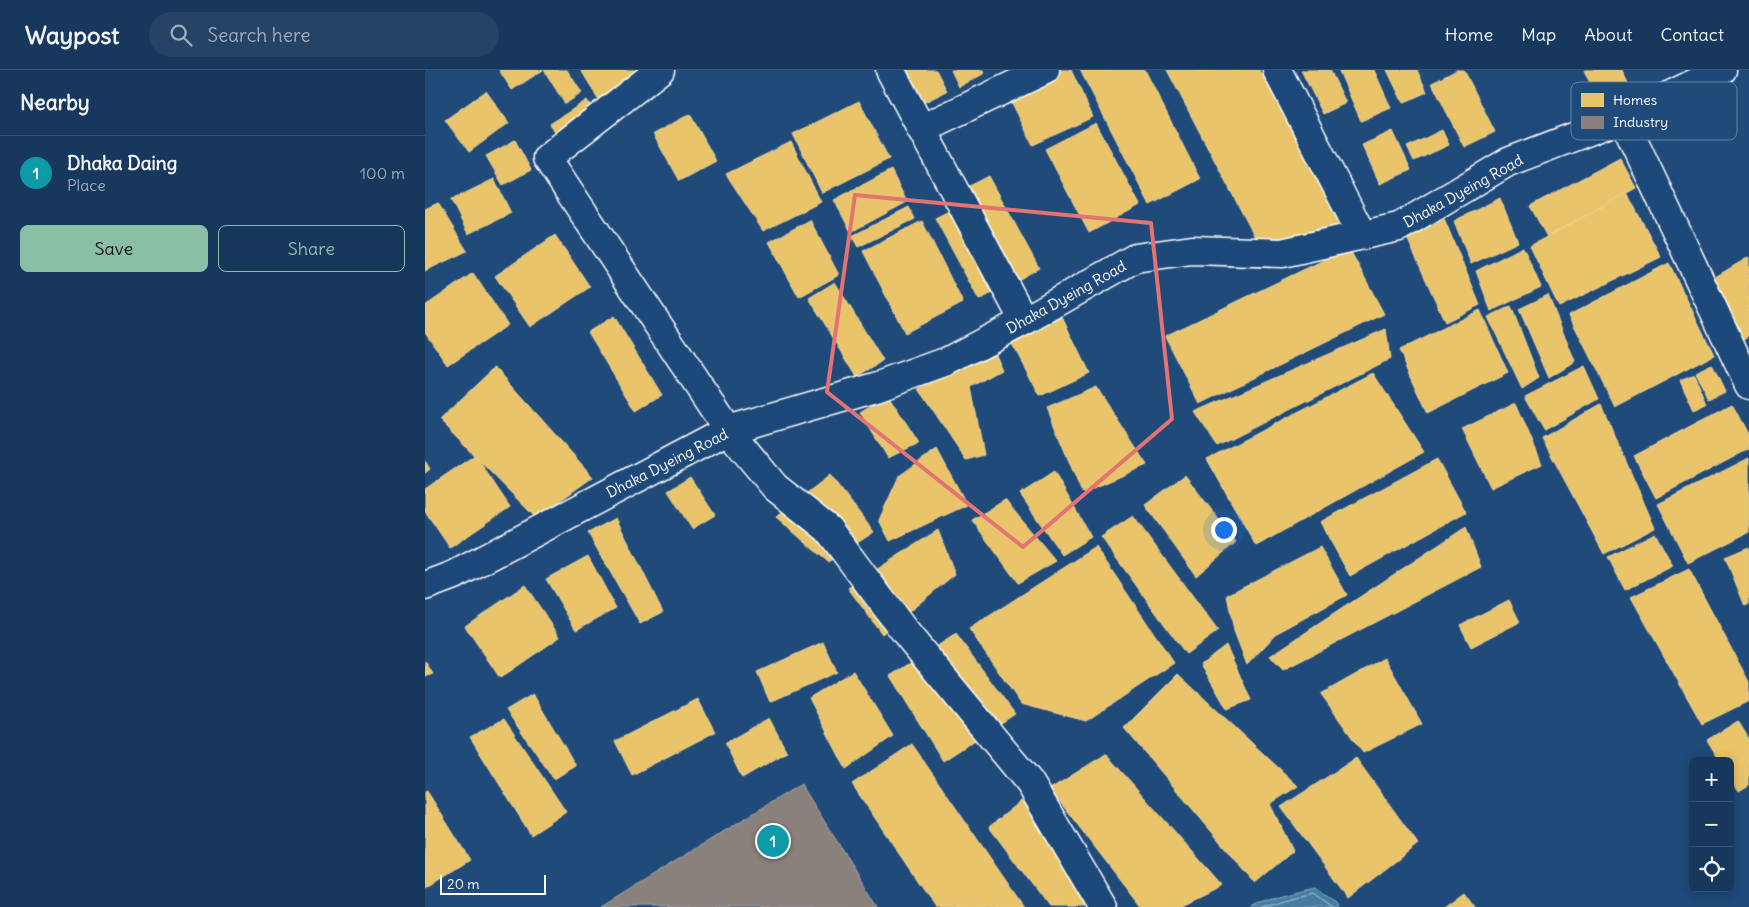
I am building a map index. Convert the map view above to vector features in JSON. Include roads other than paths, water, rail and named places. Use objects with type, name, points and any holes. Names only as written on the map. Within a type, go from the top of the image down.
[{"type":"street","points":[[660,70],[547,158],[728,430],[775,487],[828,529],[906,633],[1030,783],[1103,907]]},
{"type":"street","points":[[890,70],[1024,321]]},
{"type":"street","points":[[921,129],[1045,70]]},
{"type":"street","points":[[1277,70],[1362,235]]},
{"type":"street","name":"Dhaka Dyeing Road","points":[[1697,82],[1722,70]]},
{"type":"street","name":"Dhaka Dyeing Road","points":[[425,586],[454,575],[728,430],[877,387],[948,362],[1135,258],[1192,250],[1282,253],[1399,227],[1509,162],[1571,138]]},
{"type":"street","points":[[1633,140],[1749,385]]},
{"type":"water","points":[[1315,887],[1335,902],[1338,907],[1251,907],[1274,897]]},
{"type":"place","name":"Dhaka Daing","points":[[773,841]]}]
